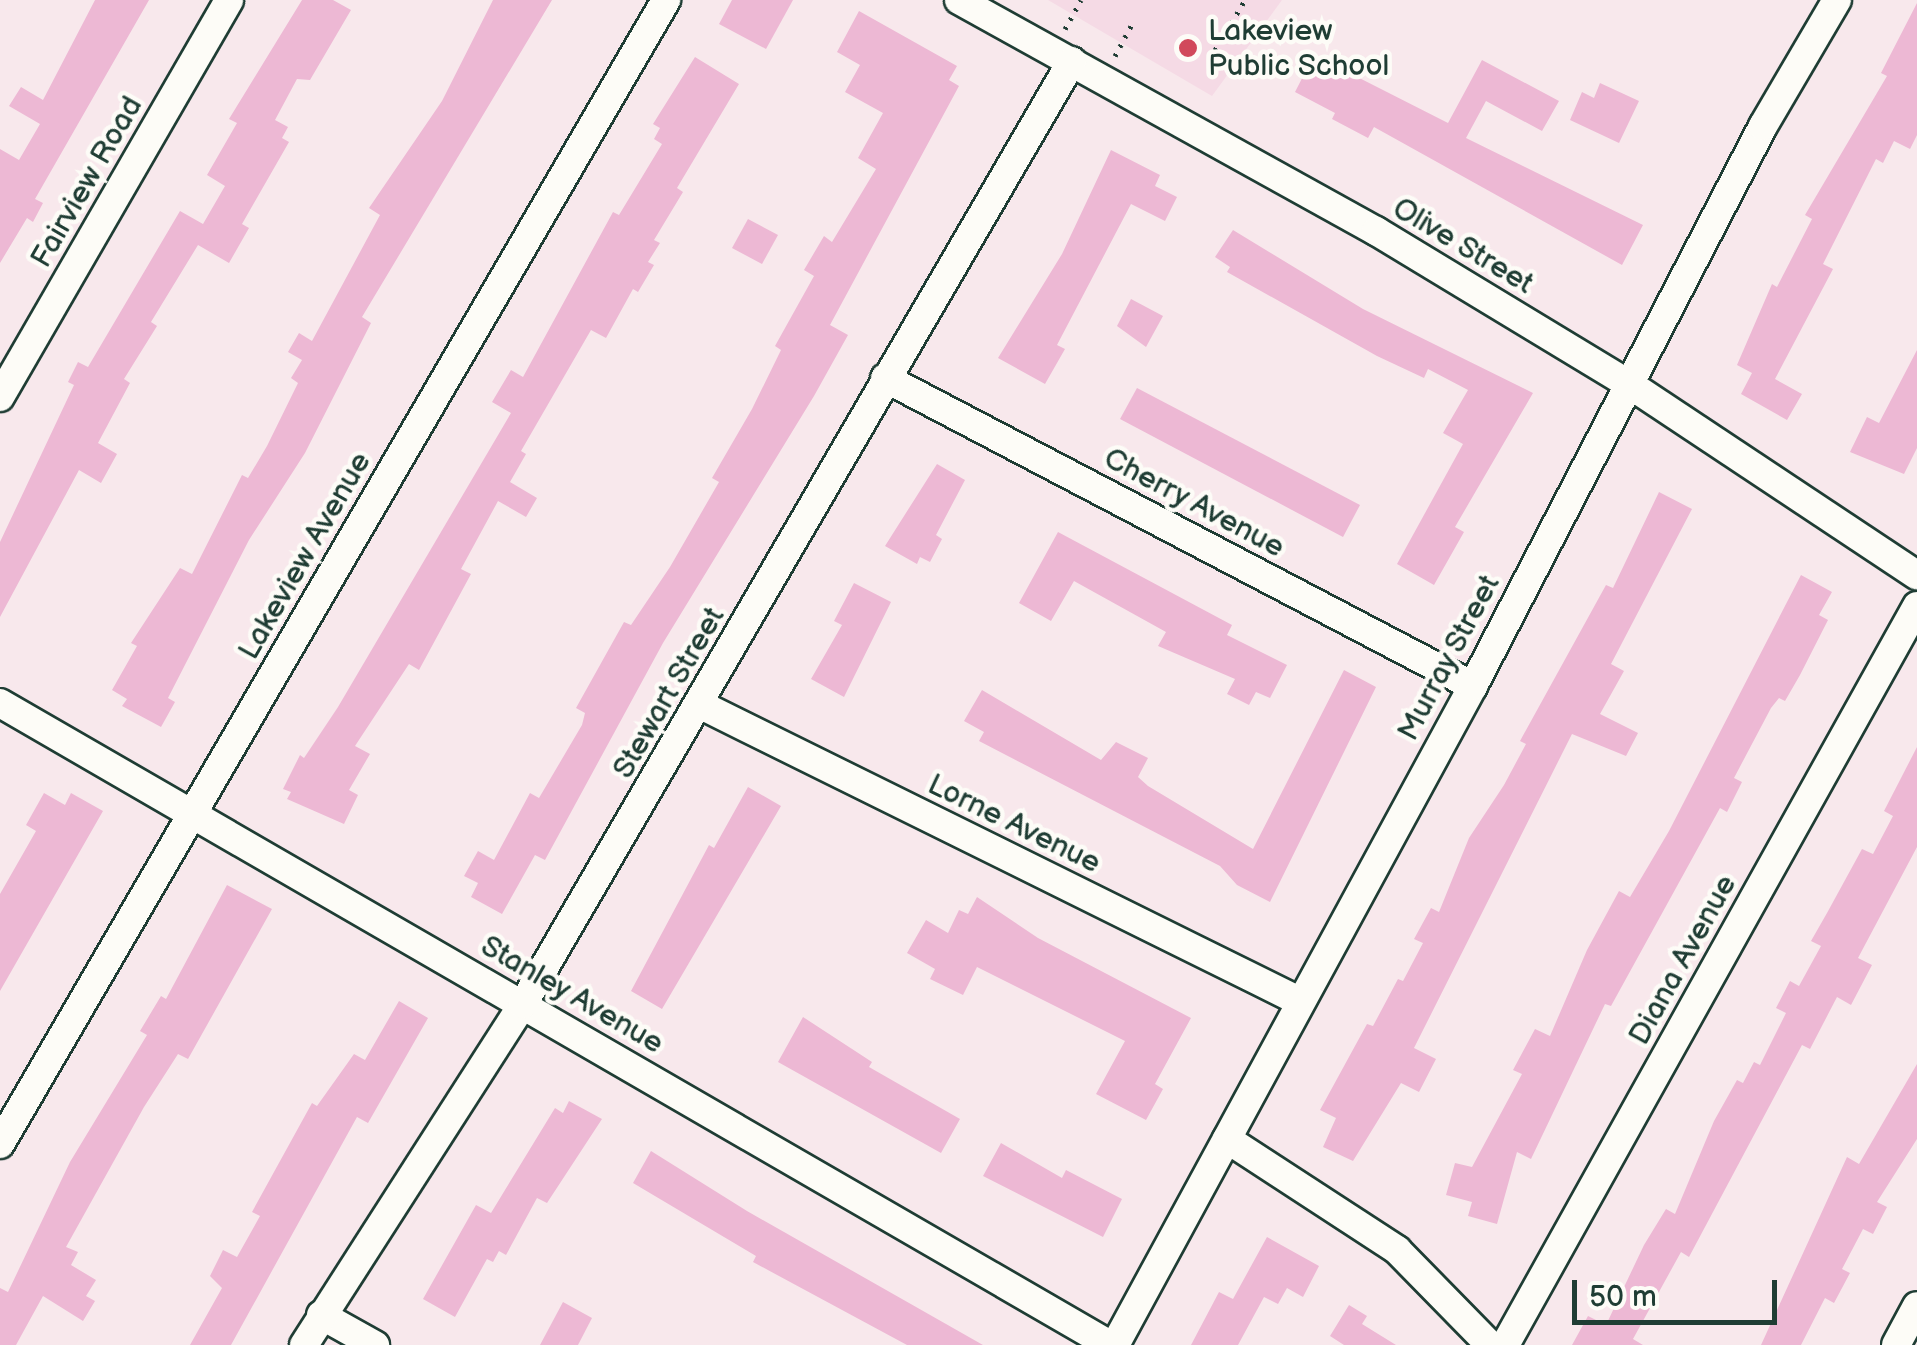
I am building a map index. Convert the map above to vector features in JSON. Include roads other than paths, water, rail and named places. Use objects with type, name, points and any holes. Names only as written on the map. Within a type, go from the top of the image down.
[{"type":"street","name":"Fairview Road","points":[[0,397],[230,0]]},
{"type":"street","name":"Lakeview Avenue","points":[[0,1144],[666,0]]},
{"type":"street","name":"Olive Street","points":[[959,0],[1066,49],[1376,231],[1632,386],[1917,576]]},
{"type":"street","name":"Murray Street","points":[[1112,1345],[1473,686],[1632,386],[1762,126],[1837,0]]},
{"type":"street","name":"Stewart Street","points":[[304,1345],[522,1004],[701,705],[1066,49]]},
{"type":"street","name":"Cherry Avenue","points":[[885,378],[1473,686]]},
{"type":"street","name":"Diana Avenue","points":[[1505,1345],[1917,606]]},
{"type":"street","name":"Stanley Avenue","points":[[0,703],[1112,1345]]},
{"type":"street","name":"Lorne Avenue","points":[[701,705],[1298,1001]]},
{"type":"street","points":[[1227,1139],[1397,1250],[1490,1345]]},
{"type":"street","points":[[1896,1345],[1917,1306]]},
{"type":"street","points":[[320,1315],[375,1345]]},
{"type":"place","name":"Lakeview Public School","points":[[1188,48]]}]
